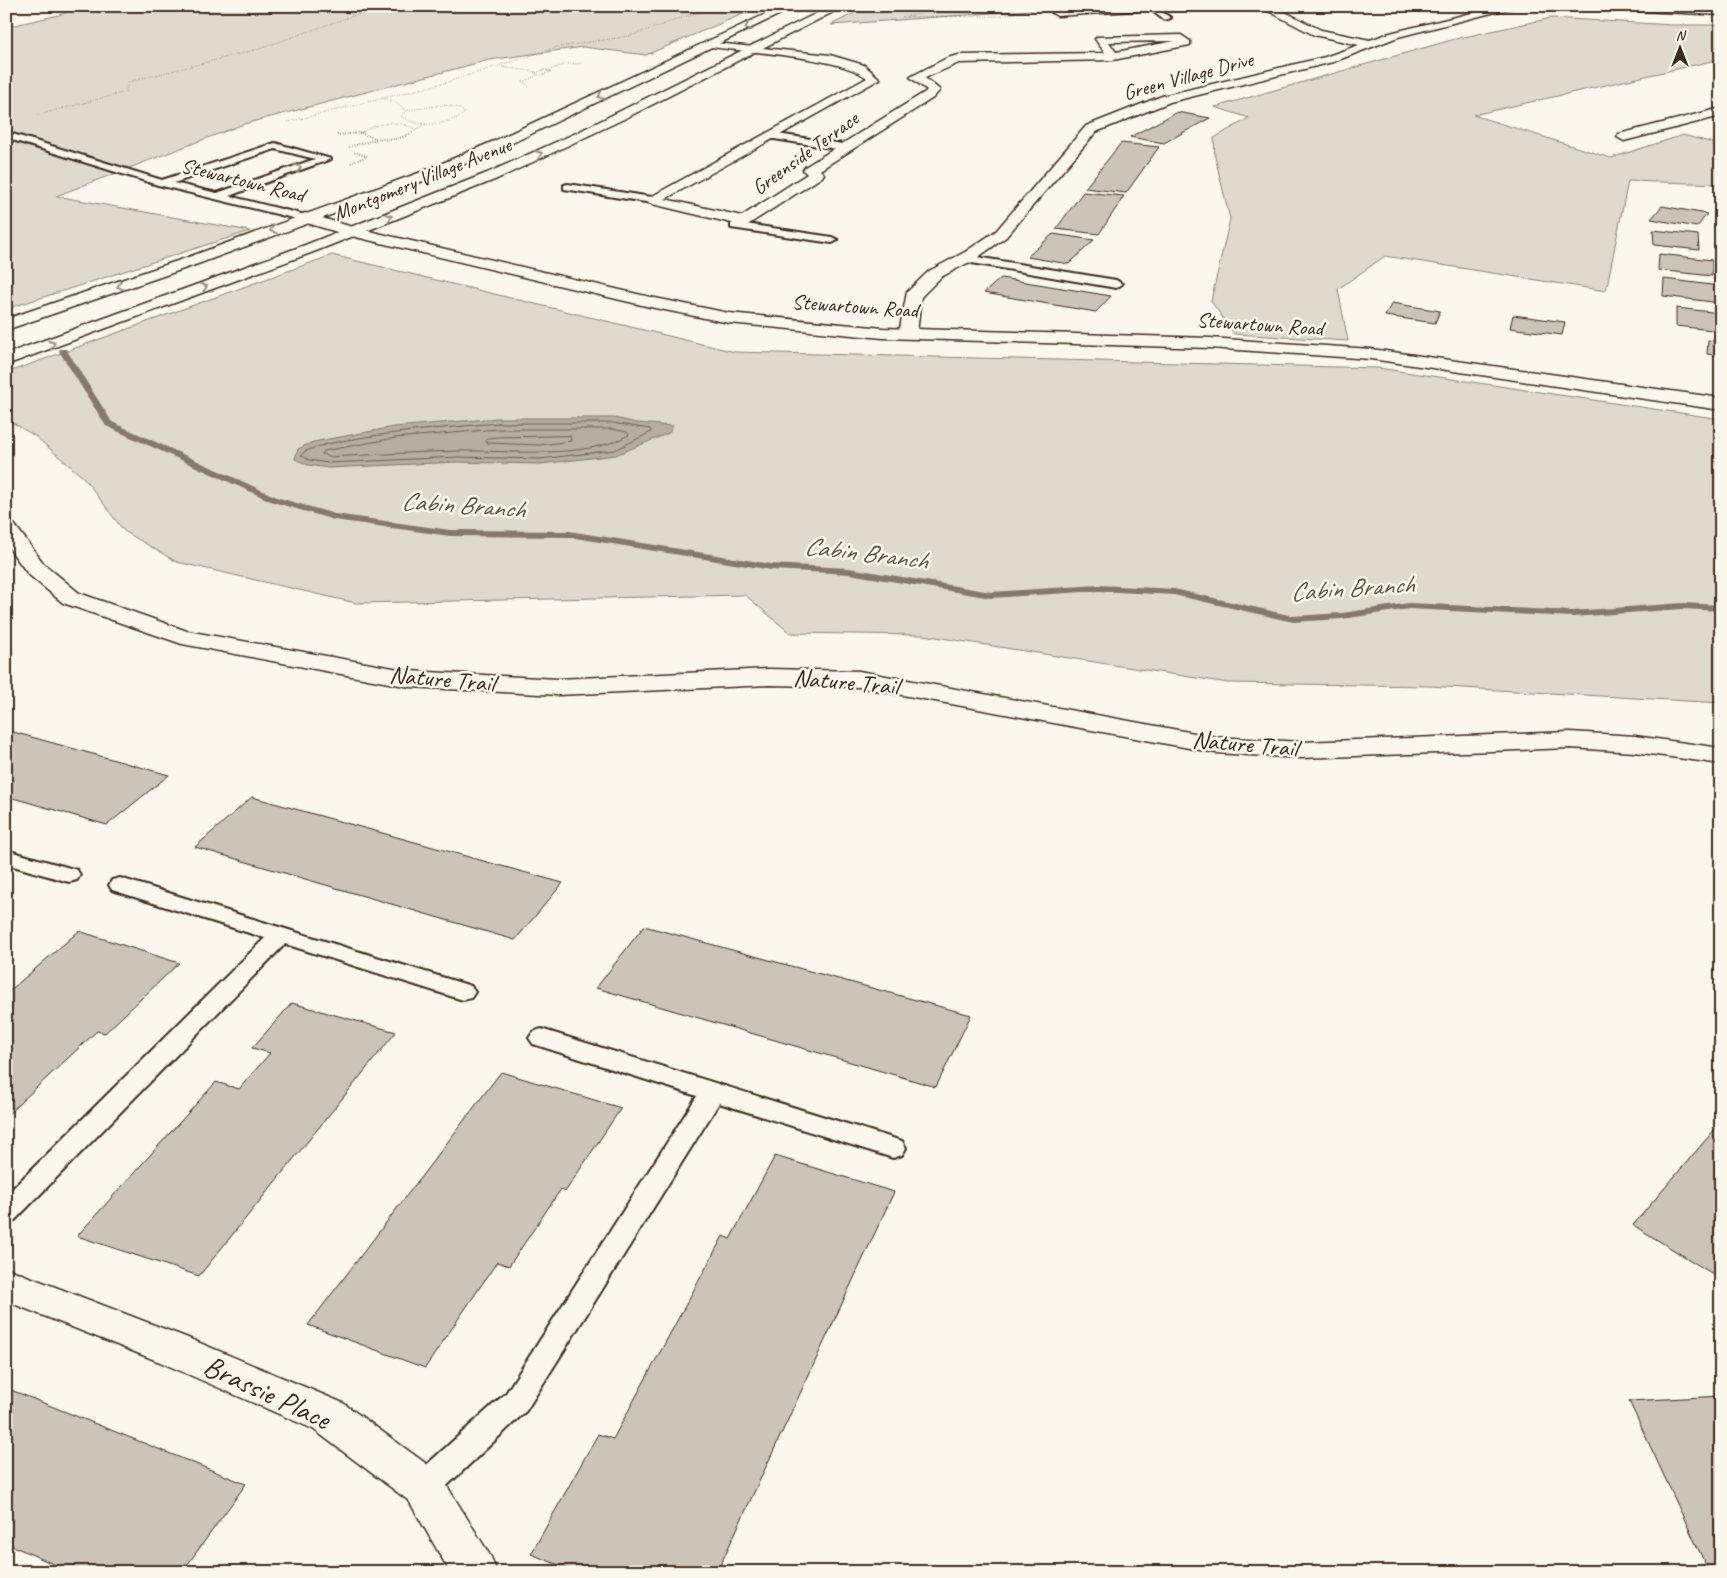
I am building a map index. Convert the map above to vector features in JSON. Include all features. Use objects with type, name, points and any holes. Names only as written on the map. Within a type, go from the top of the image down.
[{"type":"street","name":"Montgomery Village Avenue","points":[[6,325],[189,262],[429,174],[792,6]]},
{"type":"street","name":"Montgomery Village Avenue","points":[[6,360],[352,232],[494,175],[650,102],[840,6]]},
{"type":"street","points":[[1058,13],[1162,6]]},
{"type":"street","points":[[1264,6],[1318,33],[1373,44]]},
{"type":"street","name":"Green Village Drive","points":[[908,333],[913,296],[935,274],[964,259],[1001,234],[1071,150],[1092,130],[1119,116],[1166,99],[1329,60],[1394,35],[1514,6]]},
{"type":"street","points":[[1604,6],[1721,12]]},
{"type":"street","name":"Greenside Terrace","points":[[652,200],[744,221],[817,174],[810,170],[934,90],[911,77],[951,61],[959,59],[1113,56],[1186,43],[1181,38],[1101,39],[1113,56]]},
{"type":"street","points":[[711,44],[830,59],[869,72],[874,79],[889,78]]},
{"type":"street","name":"Greenside Terrace","points":[[652,200],[874,79]]},
{"type":"street","points":[[1624,137],[1721,112]]},
{"type":"street","name":"Stewartown Road","points":[[305,218],[352,232],[650,302],[729,318],[829,329],[1210,343],[1371,354],[1721,404]]},
{"type":"street","name":"Nature Trail","points":[[6,528],[36,570],[71,598],[182,637],[410,679],[558,687],[769,676],[860,679],[1216,745],[1301,750],[1570,740],[1635,744],[1721,756]]},
{"type":"street","name":"Brassie Place","points":[[6,1284],[174,1350],[328,1416],[424,1487],[475,1572]]},
{"type":"lane","points":[[1149,7],[1167,18]]},
{"type":"lane","name":"Stewartown Road","points":[[6,135],[162,183],[305,218]]},
{"type":"lane","points":[[771,136],[844,147]]},
{"type":"lane","points":[[162,183],[276,146],[326,159],[218,196]]},
{"type":"lane","points":[[568,187],[652,200]]},
{"type":"lane","points":[[744,221],[734,226],[832,240]]},
{"type":"lane","points":[[964,259],[1116,284]]},
{"type":"lane","points":[[6,857],[69,875]]},
{"type":"lane","points":[[120,885],[463,992]]},
{"type":"lane","points":[[6,1212],[281,935]]},
{"type":"lane","points":[[541,1038],[893,1148]]},
{"type":"lane","points":[[424,1487],[516,1402],[712,1093]]},
{"type":"path","points":[[32,116],[126,92],[128,82],[259,49],[352,16],[424,6]]},
{"type":"path","points":[[958,6],[945,10],[902,16],[1002,16],[1034,8]]},
{"type":"path","points":[[281,123],[500,67],[558,47],[622,38],[696,13],[719,9]]},
{"type":"path","points":[[500,67],[536,72],[566,64],[583,63]]},
{"type":"path","points":[[529,86],[523,83],[524,80],[538,74],[551,72],[547,70]]},
{"type":"path","points":[[536,72],[534,73],[538,74]]},
{"type":"path","points":[[381,98],[394,102],[406,111]]},
{"type":"path","points":[[341,149],[379,138],[402,136],[431,123],[460,118],[465,111],[458,108],[438,106],[406,111],[401,116],[402,118]]},
{"type":"path","points":[[379,138],[361,133],[370,127],[402,118],[414,122],[431,123]]},
{"type":"path","points":[[386,124],[407,124],[416,129]]},
{"type":"path","points":[[343,166],[367,157],[350,151]]},
{"type":"shaded area","points":[[83,6],[367,6],[368,9],[409,6],[762,6],[646,55],[583,47],[489,60],[244,124],[56,196],[250,231],[6,309],[6,27],[59,15]]},
{"type":"shaded area","points":[[868,6],[1085,6],[831,25]]},
{"type":"shaded area","points":[[1551,18],[1673,25],[1721,25],[1721,59],[1473,115],[1611,158],[1683,135],[1721,145],[1721,184],[1628,181],[1606,291],[1385,256],[1338,289],[1348,341],[1234,334],[1211,301],[1230,219],[1215,157],[1214,138],[1249,118],[1215,107],[1455,39]]},
{"type":"shaded area","points":[[332,255],[735,352],[1378,368],[1721,419],[1721,703],[1429,686],[1228,683],[923,635],[790,633],[745,595],[356,603],[177,562],[124,531],[84,478],[35,436],[6,419],[6,373]]},
{"type":"water","points":[[498,418],[614,418],[637,423],[673,426],[669,433],[616,455],[540,464],[458,462],[328,468],[308,465],[295,459],[298,449],[313,442],[394,427]]},
{"type":"building","points":[[1177,112],[1210,118],[1164,143],[1130,137]]},
{"type":"building","points":[[1121,143],[1159,147],[1126,193],[1085,188]]},
{"type":"building","points":[[1083,192],[1124,196],[1099,234],[1056,229]]},
{"type":"building","points":[[1662,206],[1707,214],[1697,227],[1651,219]]},
{"type":"building","points":[[1653,230],[1698,235],[1699,250],[1654,245]]},
{"type":"building","points":[[1053,234],[1094,240],[1069,264],[1027,257]]},
{"type":"building","points":[[1659,254],[1712,260],[1712,276],[1658,270]]},
{"type":"building","points":[[1001,278],[1111,296],[1096,312],[984,293]]},
{"type":"building","points":[[1664,279],[1720,286],[1721,303],[1663,296]]},
{"type":"building","points":[[1392,303],[1440,311],[1435,323],[1385,316]]},
{"type":"building","points":[[1676,308],[1721,313],[1721,331],[1676,326]]},
{"type":"building","points":[[1513,315],[1565,322],[1562,335],[1510,328]]},
{"type":"building","points":[[1708,340],[1721,342],[1721,356],[1707,354]]},
{"type":"building","points":[[6,730],[169,775],[107,825],[6,796]]},
{"type":"building","points":[[252,797],[563,883],[515,940],[195,847]]},
{"type":"building","points":[[644,926],[971,1015],[936,1087],[596,988]]},
{"type":"building","points":[[79,931],[179,963],[105,1033],[97,1031],[6,1116],[6,994]]},
{"type":"building","points":[[292,1003],[396,1032],[199,1276],[77,1236],[216,1082],[239,1089],[270,1053],[252,1048]]},
{"type":"building","points":[[501,1072],[621,1108],[565,1192],[561,1189],[509,1266],[497,1262],[425,1368],[308,1325]]},
{"type":"building","points":[[1721,1122],[1721,1279],[1633,1225]]},
{"type":"building","points":[[775,1156],[894,1192],[717,1572],[576,1572],[531,1554],[598,1434],[613,1439],[723,1236],[730,1239]]},
{"type":"building","points":[[6,1388],[246,1484],[182,1572],[71,1572],[6,1543]]},
{"type":"building","points":[[1721,1396],[1721,1572],[1709,1572],[1629,1401]]},
{"type":"waterway","name":"Cabin Branch","points":[[63,351],[109,424],[276,500],[334,517],[450,533],[569,534],[771,567],[849,571],[991,595],[1099,588],[1174,592],[1293,619],[1342,616],[1409,606],[1572,614],[1683,606],[1721,608]]}]
